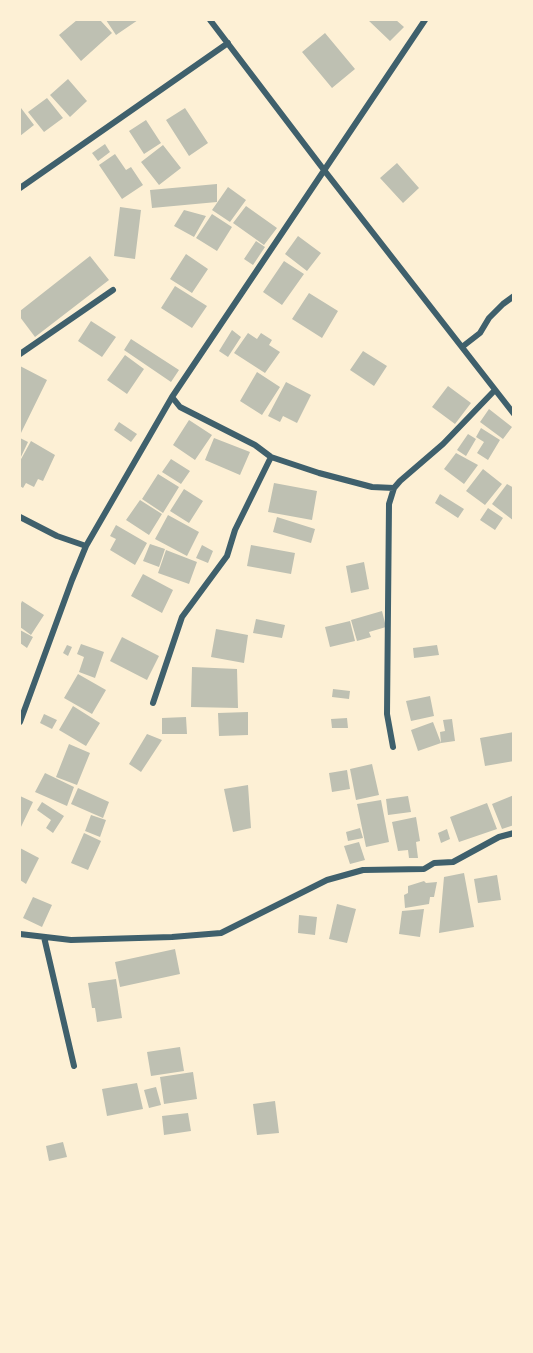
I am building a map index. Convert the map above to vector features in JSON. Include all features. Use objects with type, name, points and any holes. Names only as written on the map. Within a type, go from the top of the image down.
[{"type":"street","points":[[210,20],[513,414]]},
{"type":"street","points":[[20,722],[86,546],[172,397],[425,20]]},
{"type":"street","points":[[20,188],[228,44]]},
{"type":"street","points":[[20,354],[113,290]]},
{"type":"street","points":[[462,347],[480,333],[489,318],[513,296]]},
{"type":"street","points":[[393,747],[387,714],[389,504],[394,488],[400,481],[443,444],[495,390]]},
{"type":"street","points":[[172,397],[180,407],[255,445],[271,457],[372,487],[394,488]]},
{"type":"street","points":[[153,703],[182,617],[227,556],[235,530],[271,457]]},
{"type":"street","points":[[20,517],[57,536],[86,546]]},
{"type":"street","points":[[20,934],[71,940],[221,933],[327,880],[363,870],[424,869],[434,863],[453,861],[499,837],[513,833]]},
{"type":"street","points":[[44,937],[74,1066]]},
{"type":"building","points":[[77,20],[100,20],[112,33],[81,61],[59,35]]},
{"type":"building","points":[[106,20],[138,20],[116,35]]},
{"type":"building","points":[[368,20],[396,20],[404,27],[390,41]]},
{"type":"building","points":[[325,33],[355,69],[332,88],[302,52]]},
{"type":"building","points":[[68,79],[87,101],[70,117],[50,95]]},
{"type":"building","points":[[47,98],[63,118],[44,132],[28,112]]},
{"type":"building","points":[[185,108],[208,143],[189,156],[166,120]]},
{"type":"building","points":[[20,109],[34,125],[20,136]]},
{"type":"building","points":[[146,120],[161,143],[144,154],[129,131]]},
{"type":"building","points":[[105,144],[110,152],[98,161],[92,153]]},
{"type":"building","points":[[163,145],[181,168],[159,185],[141,162]]},
{"type":"building","points":[[115,154],[126,170],[131,167],[143,185],[122,199],[99,165]]},
{"type":"building","points":[[397,163],[419,188],[403,203],[380,178]]},
{"type":"building","points":[[217,184],[217,202],[152,208],[150,190]]},
{"type":"building","points":[[228,187],[246,200],[230,222],[212,210]]},
{"type":"building","points":[[246,206],[277,228],[264,245],[233,223]]},
{"type":"building","points":[[120,207],[141,210],[135,259],[114,256]]},
{"type":"building","points":[[184,210],[206,216],[194,237],[174,226]]},
{"type":"building","points":[[212,214],[232,227],[217,251],[196,238]]},
{"type":"building","points":[[298,236],[321,253],[307,271],[285,254]]},
{"type":"building","points":[[256,241],[265,247],[253,265],[244,259]]},
{"type":"building","points":[[186,254],[208,269],[192,293],[170,279]]},
{"type":"building","points":[[90,256],[109,280],[35,337],[20,317],[20,311]]},
{"type":"building","points":[[284,261],[304,274],[282,305],[263,292]]},
{"type":"building","points":[[175,286],[207,306],[192,328],[161,308]]},
{"type":"building","points":[[309,293],[338,311],[322,338],[292,319]]},
{"type":"building","points":[[91,321],[116,337],[102,357],[78,341]]},
{"type":"building","points":[[232,330],[241,337],[228,357],[219,351]]},
{"type":"building","points":[[248,333],[257,339],[261,333],[272,340],[269,345],[280,352],[265,373],[234,353]]},
{"type":"building","points":[[131,339],[179,370],[171,382],[124,350]]},
{"type":"building","points":[[363,351],[387,366],[374,386],[350,370]]},
{"type":"building","points":[[125,355],[144,369],[127,394],[107,380]]},
{"type":"building","points":[[20,366],[47,380],[20,435]]},
{"type":"building","points":[[257,372],[280,387],[262,415],[240,401]]},
{"type":"building","points":[[286,382],[311,395],[297,423],[283,416],[280,422],[268,416]]},
{"type":"building","points":[[448,386],[471,403],[455,424],[432,407]]},
{"type":"building","points":[[489,409],[512,427],[503,439],[480,422]]},
{"type":"building","points":[[189,420],[212,435],[195,460],[173,445]]},
{"type":"building","points":[[119,422],[137,434],[131,442],[114,430]]},
{"type":"building","points":[[481,428],[500,440],[488,460],[477,453],[484,442],[476,437]]},
{"type":"building","points":[[468,434],[476,439],[466,456],[457,450]]},
{"type":"building","points":[[20,438],[28,442],[20,459]]},
{"type":"building","points":[[214,438],[250,452],[240,475],[205,460]]},
{"type":"building","points":[[31,441],[55,455],[43,481],[38,479],[34,487],[26,483],[23,488],[20,486],[20,461]]},
{"type":"building","points":[[456,453],[478,465],[464,484],[444,469]]},
{"type":"building","points":[[171,459],[190,471],[181,484],[162,472]]},
{"type":"building","points":[[483,469],[502,484],[485,505],[466,491]]},
{"type":"building","points":[[158,474],[179,487],[163,513],[142,499]]},
{"type":"building","points":[[274,483],[317,491],[312,520],[268,512]]},
{"type":"building","points":[[507,484],[514,488],[514,521],[492,504]]},
{"type":"building","points":[[184,489],[203,501],[189,523],[170,511]]},
{"type":"building","points":[[440,494],[464,509],[458,518],[435,503]]},
{"type":"building","points":[[140,500],[162,514],[149,535],[126,520]]},
{"type":"building","points":[[488,508],[503,518],[495,530],[480,520]]},
{"type":"building","points":[[168,515],[199,532],[187,556],[155,539]]},
{"type":"building","points":[[277,517],[315,529],[311,543],[273,532]]},
{"type":"building","points":[[116,525],[147,543],[135,565],[110,550],[116,539],[110,536]]},
{"type":"building","points":[[150,544],[165,549],[159,567],[143,561]]},
{"type":"building","points":[[202,545],[213,551],[208,563],[196,558]]},
{"type":"building","points":[[251,545],[295,553],[291,574],[247,566]]},
{"type":"building","points":[[166,550],[197,562],[189,584],[158,573]]},
{"type":"building","points":[[364,562],[369,589],[351,593],[346,566]]},
{"type":"building","points":[[143,574],[173,590],[162,613],[131,596]]},
{"type":"building","points":[[22,601],[44,615],[31,635],[20,627]]},
{"type":"building","points":[[382,611],[386,627],[369,632],[371,637],[357,641],[351,620]]},
{"type":"building","points":[[256,619],[285,625],[282,638],[253,633]]},
{"type":"building","points":[[350,621],[355,641],[330,647],[325,627]]},
{"type":"building","points":[[216,629],[248,635],[244,663],[211,657]]},
{"type":"building","points":[[20,630],[33,637],[27,648],[20,643]]},
{"type":"building","points":[[122,637],[159,656],[147,680],[110,661]]},
{"type":"building","points":[[81,644],[104,652],[95,678],[79,672],[84,657],[77,654]]},
{"type":"building","points":[[67,645],[72,647],[68,656],[63,653]]},
{"type":"building","points":[[437,645],[439,655],[414,658],[413,648]]},
{"type":"building","points":[[192,667],[237,669],[238,708],[191,707]]},
{"type":"building","points":[[78,674],[106,690],[92,714],[64,698]]},
{"type":"building","points":[[333,689],[350,691],[349,699],[332,697]]},
{"type":"building","points":[[430,696],[434,716],[411,721],[406,701]]},
{"type":"building","points":[[73,706],[100,723],[86,746],[59,730]]},
{"type":"building","points":[[248,712],[248,735],[219,736],[218,713]]},
{"type":"building","points":[[44,714],[57,720],[52,729],[40,723]]},
{"type":"building","points":[[186,717],[187,734],[162,734],[162,718]]},
{"type":"building","points":[[347,718],[348,728],[332,728],[331,719]]},
{"type":"building","points":[[452,719],[455,741],[441,743],[440,732],[445,731],[443,720]]},
{"type":"building","points":[[433,722],[441,743],[418,751],[411,730]]},
{"type":"building","points":[[514,732],[514,761],[485,766],[480,738]]},
{"type":"building","points":[[147,734],[162,740],[141,772],[129,764]]},
{"type":"building","points":[[69,744],[90,753],[77,785],[56,777]]},
{"type":"building","points":[[372,764],[379,795],[356,800],[350,769]]},
{"type":"building","points":[[347,770],[350,789],[332,792],[329,773]]},
{"type":"building","points":[[45,773],[74,787],[67,806],[35,792]]},
{"type":"building","points":[[248,785],[251,828],[233,832],[224,789]]},
{"type":"building","points":[[78,788],[109,802],[103,818],[71,804]]},
{"type":"building","points":[[514,795],[514,825],[502,829],[492,804]]},
{"type":"building","points":[[20,796],[33,802],[20,829]]},
{"type":"building","points":[[408,796],[411,812],[388,815],[386,799]]},
{"type":"building","points":[[381,800],[389,842],[366,847],[357,804]]},
{"type":"building","points":[[42,802],[64,816],[53,833],[46,828],[51,820],[37,810]]},
{"type":"building","points":[[487,803],[497,829],[459,842],[450,817]]},
{"type":"building","points":[[91,815],[106,820],[100,837],[85,831]]},
{"type":"building","points":[[416,817],[420,841],[416,842],[418,858],[409,858],[408,850],[398,851],[392,822]]},
{"type":"building","points":[[360,828],[363,838],[348,841],[346,832]]},
{"type":"building","points":[[447,829],[450,839],[441,843],[438,833]]},
{"type":"building","points":[[84,833],[101,841],[88,870],[71,863]]},
{"type":"building","points":[[359,842],[365,860],[350,864],[344,846]]},
{"type":"building","points":[[20,848],[39,858],[26,884],[20,880]]},
{"type":"building","points":[[464,873],[474,927],[439,933],[444,877]]},
{"type":"building","points":[[497,875],[501,900],[478,903],[474,879]]},
{"type":"building","points":[[424,881],[426,883],[437,882],[434,897],[430,897],[429,904],[405,908],[404,895],[408,893],[408,886]]},
{"type":"building","points":[[33,897],[52,905],[42,927],[23,918]]},
{"type":"building","points":[[337,904],[356,909],[347,943],[329,939]]},
{"type":"building","points":[[424,909],[420,937],[399,934],[402,911]]},
{"type":"building","points":[[299,915],[317,917],[315,935],[298,933]]},
{"type":"building","points":[[175,949],[180,974],[120,987],[115,962]]},
{"type":"building","points":[[116,979],[122,1018],[97,1022],[88,983]]},
{"type":"building","points":[[180,1047],[184,1071],[151,1076],[147,1052]]},
{"type":"building","points":[[193,1072],[197,1099],[164,1104],[160,1077]]},
{"type":"building","points":[[137,1083],[143,1109],[107,1116],[102,1089]]},
{"type":"building","points":[[156,1087],[161,1105],[149,1108],[144,1090]]},
{"type":"building","points":[[275,1101],[279,1133],[257,1135],[253,1104]]},
{"type":"building","points":[[188,1113],[191,1131],[164,1135],[162,1116]]},
{"type":"building","points":[[63,1142],[67,1157],[49,1161],[46,1146]]}]
